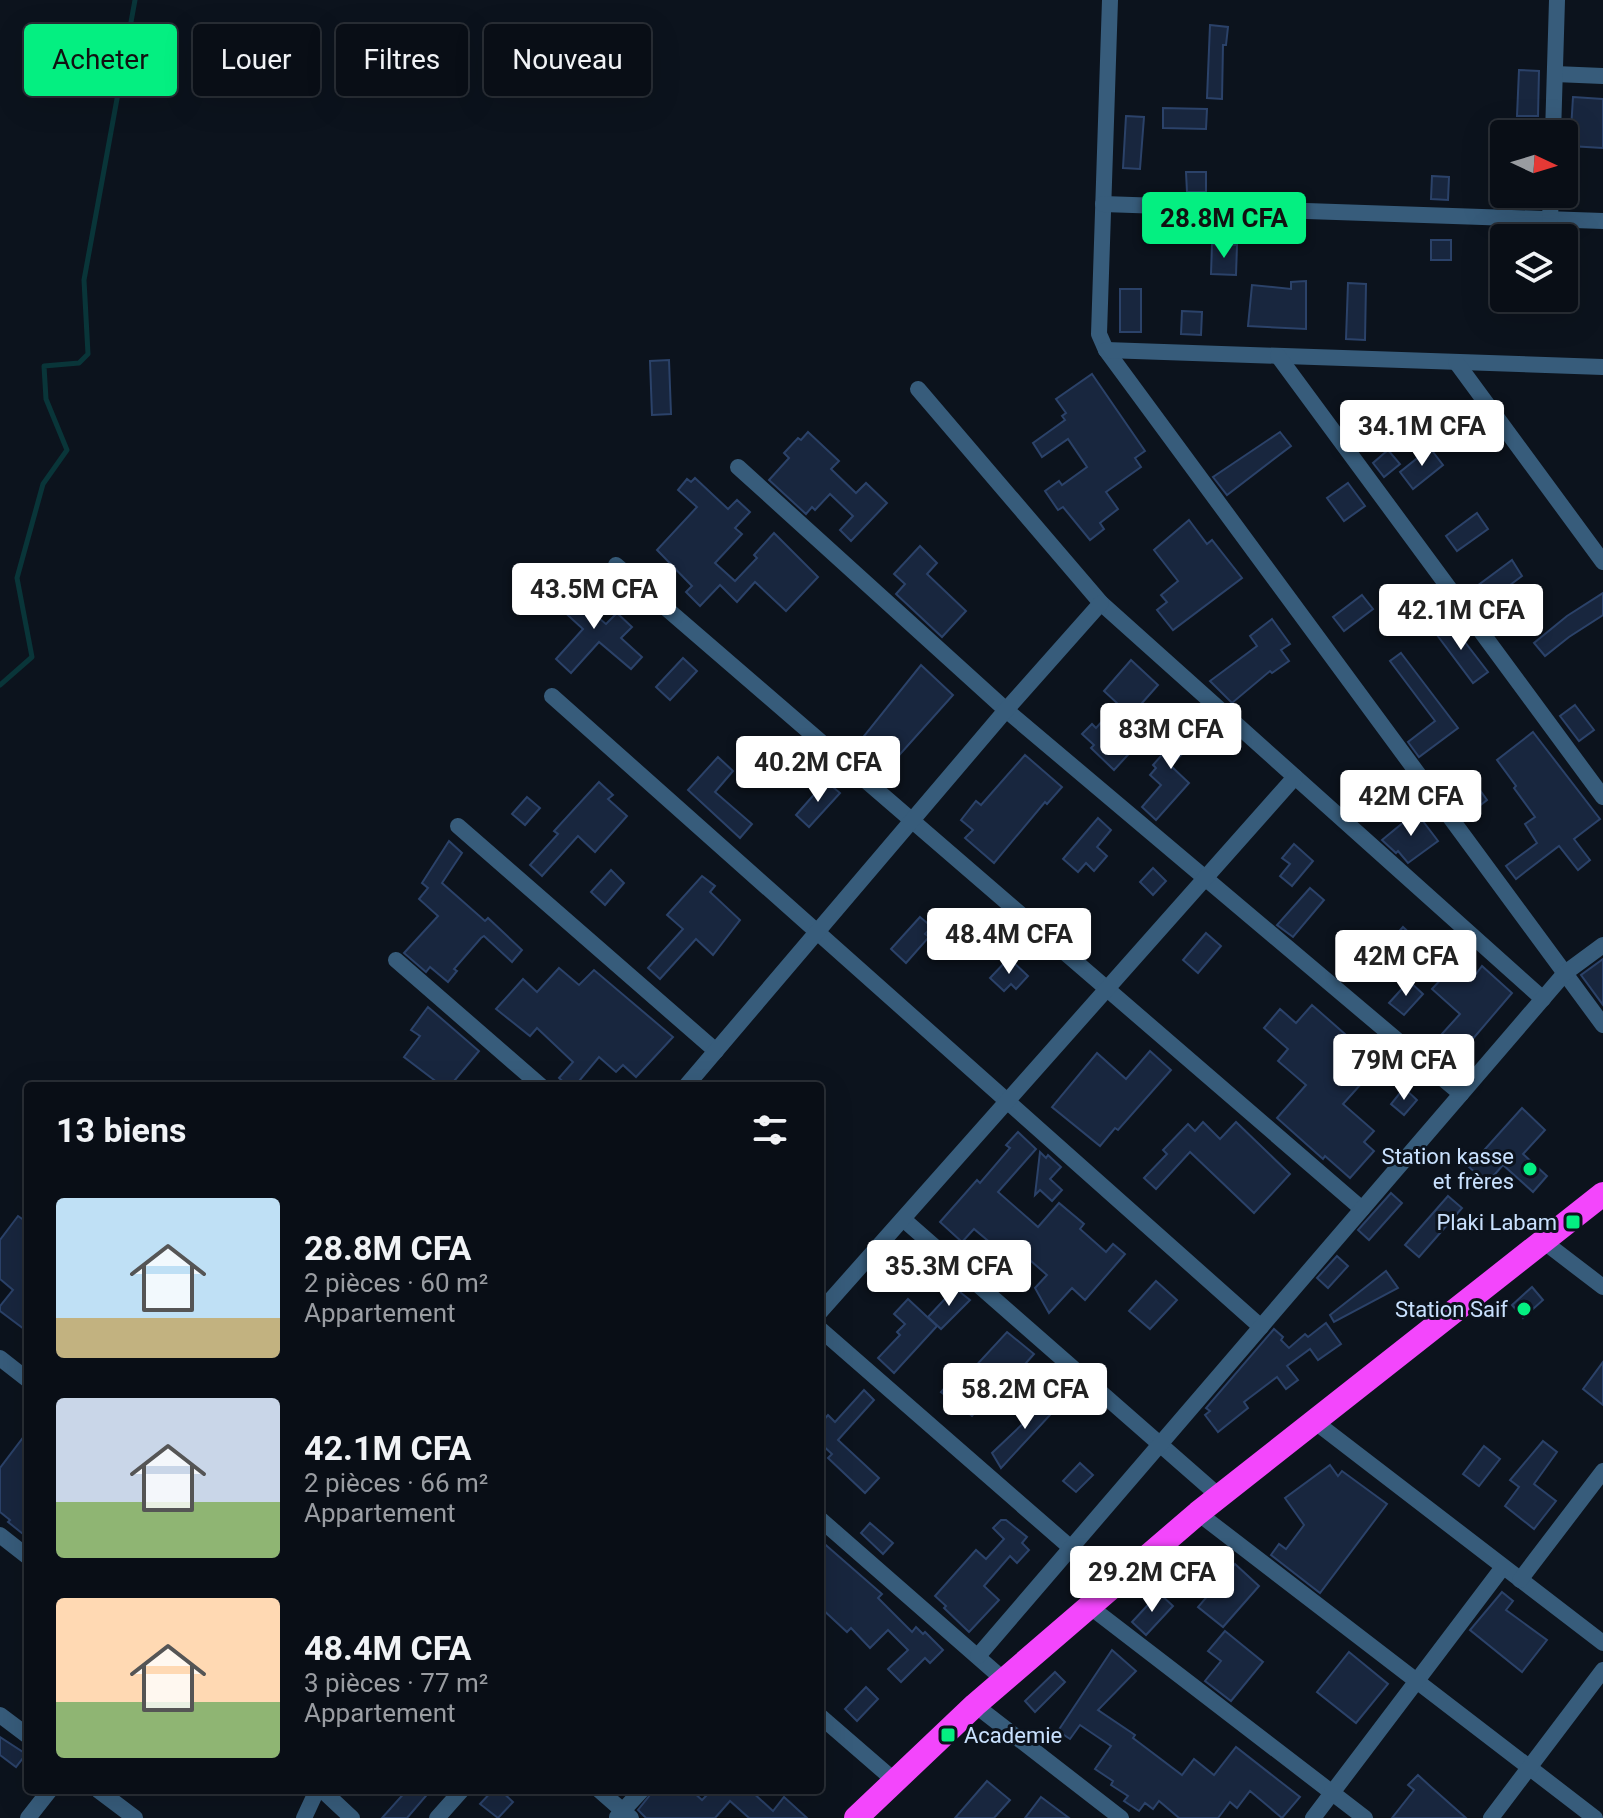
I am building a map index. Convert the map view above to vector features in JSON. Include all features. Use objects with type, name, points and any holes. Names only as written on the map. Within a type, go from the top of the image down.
[{"type":"highway","points":[[856,1818],[975,1705],[1198,1513],[1603,1194]]},
{"type":"street","points":[[1110,0],[1099,334],[1106,350],[1603,1025]]},
{"type":"street","points":[[1553,120],[1557,0]]},
{"type":"street","points":[[1555,74],[1603,76]]},
{"type":"street","points":[[1103,204],[1603,221]]},
{"type":"street","points":[[1550,208],[1550,219]]},
{"type":"street","points":[[1106,350],[1603,367]]},
{"type":"street","points":[[1278,356],[1603,797]]},
{"type":"street","points":[[1456,362],[1603,562]]},
{"type":"street","points":[[918,389],[1101,603],[1543,999]]},
{"type":"street","points":[[738,467],[1006,710],[1461,1094]]},
{"type":"street","points":[[616,565],[1362,1209]]},
{"type":"street","points":[[689,1082],[1101,603]]},
{"type":"street","points":[[552,696],[1261,1327]]},
{"type":"street","points":[[824,1308],[1295,777]]},
{"type":"street","points":[[458,826],[716,1051]]},
{"type":"street","points":[[978,1656],[1565,973],[1603,945]]},
{"type":"street","points":[[396,960],[536,1082]]},
{"type":"street","points":[[903,1219],[1219,1496]]},
{"type":"street","points":[[1543,1241],[1603,1287]]},
{"type":"street","points":[[824,1332],[1071,1548]]},
{"type":"street","points":[[0,1358],[24,1377]]},
{"type":"street","points":[[1314,1421],[1603,1643]]},
{"type":"street","points":[[1520,1580],[1603,1471]]},
{"type":"street","points":[[1198,1513],[1595,1818]]},
{"type":"street","points":[[824,1522],[1004,1680]]},
{"type":"street","points":[[0,1535],[24,1554]]},
{"type":"street","points":[[1313,1818],[1503,1567]]},
{"type":"street","points":[[1089,1606],[1365,1818]]},
{"type":"street","points":[[1491,1818],[1603,1670]]},
{"type":"street","points":[[975,1705],[1121,1818]]},
{"type":"street","points":[[0,1715],[24,1733]]},
{"type":"street","points":[[824,1719],[895,1781]]},
{"type":"street","points":[[28,1818],[47,1794]]},
{"type":"street","points":[[103,1794],[135,1818]]},
{"type":"street","points":[[304,1818],[317,1794]]},
{"type":"street","points":[[324,1794],[352,1818]]},
{"type":"street","points":[[437,1818],[458,1794]]},
{"type":"street","points":[[603,1794],[623,1816],[639,1794]]},
{"type":"building","points":[[1210,25],[1228,27],[1226,45],[1223,45],[1222,99],[1207,98]]},
{"type":"building","points":[[1519,70],[1539,71],[1538,116],[1517,116]]},
{"type":"building","points":[[1573,97],[1603,99],[1603,148],[1578,146],[1578,120],[1572,120]]},
{"type":"building","points":[[1163,108],[1207,109],[1206,129],[1163,128]]},
{"type":"building","points":[[1126,116],[1144,117],[1140,169],[1123,168]]},
{"type":"building","points":[[1186,172],[1206,172],[1206,192],[1187,192]]},
{"type":"building","points":[[1432,176],[1449,177],[1448,200],[1431,199]]},
{"type":"building","points":[[1431,240],[1451,240],[1451,260],[1431,260]]},
{"type":"building","points":[[1212,244],[1237,245],[1236,275],[1211,274]]},
{"type":"building","points":[[1306,281],[1306,329],[1248,326],[1252,285],[1291,289],[1291,282]]},
{"type":"building","points":[[1348,283],[1366,284],[1365,340],[1346,339]]},
{"type":"building","points":[[1120,289],[1141,289],[1141,332],[1120,332]]},
{"type":"building","points":[[1182,311],[1202,312],[1201,335],[1181,334]]},
{"type":"building","points":[[669,360],[671,414],[652,415],[650,361]]},
{"type":"building","points":[[1092,374],[1145,451],[1135,458],[1141,467],[1106,492],[1118,509],[1100,523],[1104,529],[1090,540],[1063,507],[1058,510],[1045,491],[1059,481],[1062,485],[1087,467],[1068,439],[1042,457],[1033,443],[1065,420],[1062,416],[1066,413],[1056,399]]},
{"type":"building","points":[[808,432],[839,461],[831,469],[856,493],[866,483],[887,503],[851,541],[840,530],[853,516],[830,494],[815,510],[812,507],[806,514],[769,480],[789,458],[784,453]]},
{"type":"building","points":[[1280,432],[1291,446],[1227,495],[1213,477]]},
{"type":"building","points":[[1430,448],[1443,465],[1413,489],[1400,472]]},
{"type":"building","points":[[1388,450],[1400,464],[1384,477],[1373,463]]},
{"type":"building","points":[[695,478],[728,509],[737,500],[750,512],[735,528],[742,534],[715,563],[735,581],[757,558],[754,555],[774,533],[818,577],[786,611],[755,582],[737,602],[720,585],[700,606],[686,592],[692,586],[657,550],[697,507],[678,490],[687,479],[691,482]]},
{"type":"building","points":[[1348,483],[1365,506],[1344,521],[1327,498]]},
{"type":"building","points":[[1477,513],[1488,529],[1457,551],[1446,536]]},
{"type":"building","points":[[1189,520],[1207,544],[1212,540],[1242,578],[1173,630],[1157,610],[1167,602],[1161,595],[1178,581],[1154,550]]},
{"type":"building","points":[[920,546],[937,563],[927,574],[966,611],[942,637],[896,594],[905,584],[894,574]]},
{"type":"building","points":[[1512,560],[1522,576],[1483,609],[1469,592]]},
{"type":"building","points":[[587,577],[600,588],[584,606],[606,624],[617,613],[632,627],[621,638],[642,657],[631,669],[599,642],[571,673],[556,659],[583,629],[560,608]]},
{"type":"building","points":[[1603,593],[1603,615],[1545,656],[1534,643],[1567,616]]},
{"type":"building","points":[[1362,595],[1373,609],[1344,631],[1333,617]]},
{"type":"building","points":[[1272,619],[1290,644],[1281,650],[1289,661],[1272,673],[1270,671],[1232,703],[1210,681],[1257,646],[1250,636]]},
{"type":"building","points":[[1448,620],[1488,672],[1473,683],[1434,631]]},
{"type":"building","points":[[1401,653],[1458,728],[1419,757],[1408,742],[1435,721],[1390,661]]},
{"type":"building","points":[[683,658],[697,671],[670,700],[656,687]]},
{"type":"building","points":[[1131,660],[1158,685],[1119,729],[1137,745],[1114,770],[1091,748],[1094,745],[1082,734],[1092,724],[1096,728],[1118,704],[1104,691]]},
{"type":"building","points":[[921,665],[953,695],[885,771],[856,746]]},
{"type":"building","points":[[1575,705],[1594,730],[1579,741],[1560,716]]},
{"type":"building","points":[[1192,716],[1205,729],[1171,766],[1189,783],[1156,820],[1142,807],[1161,785],[1150,775],[1156,768],[1153,765],[1184,730],[1181,728]]},
{"type":"building","points":[[1533,732],[1600,819],[1574,839],[1590,860],[1578,870],[1559,846],[1516,879],[1506,866],[1537,843],[1525,824],[1535,817],[1497,760]]},
{"type":"building","points":[[758,752],[772,765],[756,781],[743,768]]},
{"type":"building","points":[[1025,755],[1062,787],[1047,804],[1045,802],[994,863],[965,838],[973,830],[961,820],[976,801],[981,805]]},
{"type":"building","points":[[718,757],[733,771],[715,792],[752,824],[740,838],[688,790]]},
{"type":"building","points":[[826,781],[840,793],[809,827],[796,815]]},
{"type":"building","points":[[599,782],[613,795],[608,799],[627,816],[595,852],[578,836],[542,876],[530,865],[558,834],[554,831]]},
{"type":"building","points":[[1477,786],[1487,800],[1465,817],[1455,803]]},
{"type":"building","points":[[527,797],[540,808],[525,825],[512,814]]},
{"type":"building","points":[[1416,812],[1438,841],[1408,863],[1382,840]]},
{"type":"building","points":[[1098,818],[1111,830],[1097,847],[1107,856],[1094,871],[1086,863],[1078,872],[1063,859]]},
{"type":"building","points":[[449,841],[462,853],[442,883],[485,921],[488,918],[522,950],[512,962],[484,936],[454,969],[457,971],[448,982],[430,967],[426,972],[404,953],[438,916],[419,899],[428,888],[422,883]]},
{"type":"building","points":[[1294,844],[1313,861],[1292,886],[1280,876],[1290,864],[1282,858]]},
{"type":"building","points":[[1153,868],[1166,881],[1153,895],[1140,882]]},
{"type":"building","points":[[611,870],[624,883],[605,905],[591,892]]},
{"type":"building","points":[[702,876],[715,886],[710,892],[740,920],[713,955],[696,939],[660,979],[648,968],[683,929],[667,915]]},
{"type":"building","points":[[1310,888],[1324,900],[1293,937],[1277,925]]},
{"type":"building","points":[[920,917],[932,927],[925,934],[929,937],[906,963],[891,949]]},
{"type":"building","points":[[1403,927],[1416,939],[1397,961],[1383,949]]},
{"type":"building","points":[[1206,933],[1221,946],[1198,973],[1183,960]]},
{"type":"building","points":[[1009,958],[1028,976],[1016,989],[1011,984],[1004,991],[990,978]]},
{"type":"building","points":[[1603,959],[1603,1005],[1581,975]]},
{"type":"building","points":[[1456,963],[1473,978],[1482,966],[1512,993],[1448,1068],[1421,1046],[1427,1040],[1432,1045],[1460,1014],[1432,989]]},
{"type":"building","points":[[559,968],[579,985],[594,970],[673,1037],[636,1077],[623,1065],[616,1072],[599,1057],[578,1082],[564,1082],[559,1078],[573,1062],[537,1028],[530,1036],[496,1009],[523,979],[537,992]]},
{"type":"building","points":[[1409,981],[1423,994],[1404,1015],[1389,1003]]},
{"type":"building","points":[[1312,1005],[1379,1064],[1343,1104],[1374,1131],[1364,1142],[1374,1151],[1350,1178],[1325,1156],[1323,1159],[1277,1118],[1306,1085],[1278,1061],[1288,1049],[1264,1028],[1280,1009],[1296,1023]]},
{"type":"building","points":[[428,1007],[479,1051],[453,1082],[437,1082],[404,1057],[420,1036],[411,1030]]},
{"type":"building","points":[[1150,1051],[1171,1070],[1100,1146],[1052,1107],[1097,1053],[1126,1079]]},
{"type":"building","points":[[1404,1088],[1417,1100],[1404,1115],[1391,1104]]},
{"type":"building","points":[[1522,1108],[1545,1130],[1523,1154],[1547,1176],[1533,1192],[1503,1165],[1487,1183],[1469,1167]]},
{"type":"building","points":[[1203,1122],[1220,1139],[1236,1122],[1290,1174],[1254,1213],[1190,1152],[1156,1189],[1144,1178],[1167,1154],[1163,1150],[1188,1124],[1195,1131]]},
{"type":"building","points":[[1018,1132],[1036,1149],[998,1192],[1038,1227],[1059,1203],[1084,1224],[1080,1229],[1106,1252],[1113,1244],[1125,1254],[1085,1300],[1072,1288],[1049,1313],[1035,1288],[1047,1275],[1024,1255],[1012,1268],[997,1255],[1000,1251],[974,1229],[962,1242],[940,1222],[977,1180],[980,1183],[1010,1148],[1006,1145]]},
{"type":"building","points":[[1040,1152],[1061,1167],[1050,1179],[1062,1190],[1052,1201],[1040,1190],[1035,1195]]},
{"type":"building","points":[[1391,1193],[1402,1203],[1369,1240],[1358,1230]]},
{"type":"building","points":[[1448,1196],[1462,1208],[1419,1257],[1405,1245]]},
{"type":"building","points":[[18,1216],[24,1220],[24,1329],[0,1311],[0,1306],[13,1290],[0,1279],[0,1240]]},
{"type":"building","points":[[1337,1256],[1348,1266],[1328,1288],[1317,1278]]},
{"type":"building","points":[[1386,1271],[1398,1288],[1334,1322],[1330,1315]]},
{"type":"building","points":[[1156,1281],[1177,1300],[1150,1329],[1129,1311]]},
{"type":"building","points":[[1532,1287],[1543,1300],[1523,1318],[1512,1305]]},
{"type":"building","points":[[955,1288],[970,1300],[941,1329],[928,1317]]},
{"type":"building","points":[[908,1299],[937,1326],[894,1373],[878,1358],[900,1335],[897,1332],[905,1324],[894,1314]]},
{"type":"building","points":[[1326,1323],[1341,1344],[1318,1360],[1310,1349],[1287,1366],[1298,1380],[1286,1389],[1277,1377],[1244,1402],[1248,1408],[1218,1432],[1205,1415],[1210,1411],[1206,1408],[1274,1329],[1289,1348],[1305,1334],[1308,1337]]},
{"type":"building","points":[[1007,1332],[1034,1354],[992,1401],[988,1398],[972,1416],[941,1392],[954,1377],[960,1383]]},
{"type":"building","points":[[1603,1362],[1603,1405],[1583,1389]]},
{"type":"building","points":[[864,1390],[874,1400],[838,1440],[879,1478],[865,1493],[828,1458],[832,1454],[824,1447],[824,1420],[828,1415],[835,1422]]},
{"type":"building","points":[[1054,1394],[1062,1402],[1001,1468],[992,1453]]},
{"type":"building","points":[[24,1436],[24,1535],[0,1512],[0,1468]]},
{"type":"building","points":[[1543,1441],[1557,1452],[1534,1484],[1556,1501],[1534,1529],[1505,1506],[1519,1487],[1510,1480]]},
{"type":"building","points":[[1484,1446],[1500,1459],[1479,1486],[1463,1474]]},
{"type":"building","points":[[1080,1463],[1093,1475],[1076,1492],[1063,1481]]},
{"type":"building","points":[[1330,1465],[1338,1476],[1342,1471],[1387,1504],[1320,1593],[1271,1555],[1279,1544],[1286,1549],[1304,1525],[1285,1498]]},
{"type":"building","points":[[1001,1520],[1006,1520],[1027,1537],[1022,1543],[1029,1550],[1017,1563],[1010,1556],[984,1586],[999,1600],[969,1632],[935,1596],[976,1550],[986,1559],[1004,1539],[993,1528]]},
{"type":"building","points":[[870,1523],[893,1543],[883,1554],[861,1533]]},
{"type":"building","points":[[824,1543],[882,1594],[878,1598],[912,1632],[916,1627],[923,1634],[925,1632],[943,1650],[930,1663],[925,1658],[901,1682],[888,1669],[908,1650],[888,1630],[870,1648],[851,1628],[847,1632],[824,1611]]},
{"type":"building","points":[[1235,1564],[1259,1586],[1223,1627],[1198,1607]]},
{"type":"building","points":[[1502,1592],[1513,1601],[1506,1610],[1547,1640],[1522,1672],[1470,1630]]},
{"type":"building","points":[[1159,1593],[1173,1606],[1146,1635],[1132,1622]]},
{"type":"building","points":[[1225,1631],[1263,1662],[1231,1701],[1205,1681],[1221,1661],[1208,1651]]},
{"type":"building","points":[[1112,1650],[1136,1671],[1098,1710],[1135,1735],[1133,1738],[1182,1775],[1194,1759],[1214,1775],[1236,1747],[1300,1797],[1282,1818],[1250,1791],[1237,1808],[1230,1802],[1218,1818],[1179,1818],[1159,1801],[1153,1809],[1145,1803],[1139,1811],[1124,1801],[1128,1796],[1095,1769],[1111,1746],[1080,1725],[1070,1739],[1058,1731]]},
{"type":"building","points":[[1349,1652],[1388,1684],[1356,1723],[1317,1692]]},
{"type":"building","points":[[1055,1672],[1065,1682],[1035,1712],[1025,1701]]},
{"type":"building","points":[[866,1687],[878,1699],[857,1721],[845,1709]]},
{"type":"building","points":[[0,1737],[24,1753],[16,1767],[0,1755]]},
{"type":"building","points":[[1418,1775],[1466,1818],[1392,1818],[1414,1790],[1408,1785]]},
{"type":"building","points":[[987,1781],[1010,1800],[994,1818],[955,1818]]},
{"type":"building","points":[[403,1794],[428,1794],[407,1818],[382,1818]]},
{"type":"building","points":[[489,1794],[504,1794],[513,1802],[498,1818],[480,1804]]},
{"type":"building","points":[[651,1794],[695,1794],[702,1800],[708,1794],[754,1794],[773,1811],[784,1797],[807,1818],[749,1818],[730,1801],[715,1818],[646,1818],[638,1810]]},
{"type":"building","points":[[1041,1797],[1069,1818],[1025,1818]]},
{"type":"waterway","points":[[0,685],[32,657],[17,578],[43,484],[67,450],[46,399],[44,366],[79,363],[88,354],[84,280],[135,0]]},
{"type":"place","name":"Station kasse et frères","points":[[1530,1169]]},
{"type":"place","name":"Plaki Labam","points":[[1573,1222]]},
{"type":"place","name":"Station Saif","points":[[1524,1309]]},
{"type":"place","name":"Academie","points":[[948,1735]]}]
